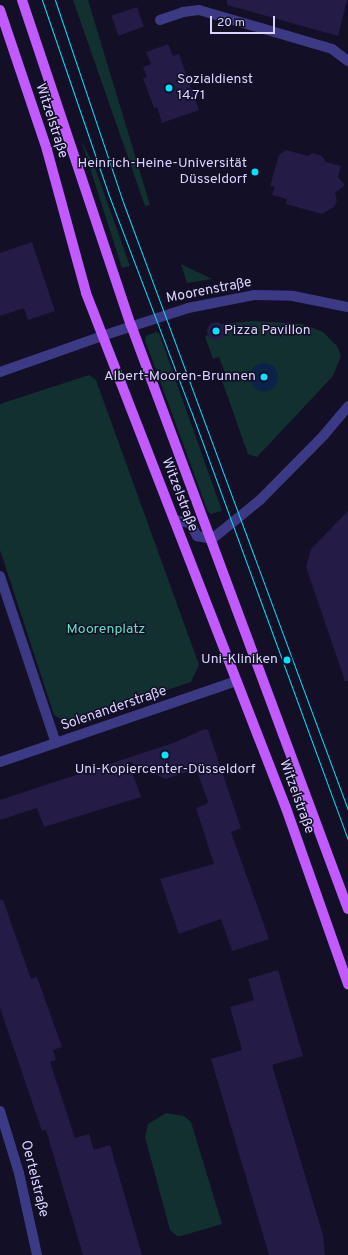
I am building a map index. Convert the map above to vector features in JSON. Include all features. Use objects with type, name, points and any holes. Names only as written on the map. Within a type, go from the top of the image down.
[{"type":"main road","name":"Witzelstraße","points":[[22,0],[131,325],[212,539],[348,909]]},
{"type":"main road","name":"Witzelstraße","points":[[0,10],[47,150],[81,275],[102,336],[286,808],[348,984]]},
{"type":"street","points":[[160,20],[183,12],[199,10],[332,49],[348,60]]},
{"type":"street","name":"Moorenstraße","points":[[0,372],[131,325],[199,305],[254,295],[293,296],[348,307]]},
{"type":"street","points":[[174,520],[190,523],[197,536],[212,539],[260,500],[324,435],[348,406]]},
{"type":"street","points":[[0,576],[56,743]]},
{"type":"street","name":"Solenanderstraße","points":[[0,762],[237,681]]},
{"type":"street","name":"Oertelstraße","points":[[0,1111],[19,1173],[37,1255]]},
{"type":"green space","points":[[73,0],[88,0],[150,205],[145,206]]},
{"type":"green space","points":[[81,140],[95,168],[130,266],[122,268]]},
{"type":"green space","points":[[181,264],[212,279],[187,283]]},
{"type":"green space","points":[[252,321],[303,324],[323,332],[337,346],[341,356],[333,376],[257,457],[248,454],[221,378],[226,375],[219,357],[213,359],[205,337],[207,335],[215,340],[221,338],[225,333],[222,324]],"holes":[[[259,364],[266,364],[277,374],[276,382],[268,390],[260,390]]]},
{"type":"green space","points":[[156,332],[159,333],[222,511],[211,514],[208,512],[145,340],[146,336]]},
{"type":"green space","name":"Moorenplatz","points":[[89,375],[96,380],[199,665],[191,682],[67,723],[54,715],[0,550],[0,404]]},
{"type":"green space","points":[[166,1113],[184,1116],[191,1122],[222,1224],[181,1236],[177,1236],[170,1230],[145,1137],[148,1124]]},
{"type":"water","name":"Albert-Mooren-Brunnen","points":[[264,363],[274,367],[278,377],[274,387],[264,391],[254,387],[250,377],[254,367]]},
{"type":"building","points":[[227,0],[347,0],[338,36],[227,5]]},
{"type":"building","points":[[137,7],[144,27],[118,36],[111,16]]},
{"type":"building","name":"Sozialdienst 14.71","points":[[168,44],[173,56],[179,54],[199,110],[162,123],[157,107],[154,108],[143,78],[147,77],[143,67],[151,64],[146,52]]},
{"type":"building","points":[[286,150],[308,156],[312,153],[322,156],[326,162],[341,166],[338,177],[345,185],[335,193],[337,201],[334,207],[322,214],[286,204],[287,199],[272,195],[275,187],[270,186],[279,155]]},
{"type":"building","points":[[32,242],[55,311],[28,320],[24,308],[0,316],[0,253]]},
{"type":"building","points":[[216,322],[222,325],[225,331],[222,337],[216,340],[210,337],[207,331],[210,325]]},
{"type":"building","points":[[348,511],[348,681],[345,681],[306,567],[311,549]]},
{"type":"building","points":[[205,729],[208,730],[241,828],[231,832],[269,939],[232,951],[221,919],[179,934],[160,879],[214,864],[196,808],[207,804],[208,801],[196,769],[166,779],[128,761],[141,797],[44,827],[37,808],[0,820],[0,800],[173,743]]},
{"type":"building","points":[[0,900],[3,900],[31,979],[37,977],[62,1047],[53,1050],[56,1060],[50,1062],[75,1138],[89,1134],[94,1150],[110,1145],[142,1255],[83,1255],[46,1130],[42,1131],[0,1008]]},
{"type":"building","points":[[278,970],[303,1056],[272,1065],[323,1235],[325,1255],[269,1255],[211,1059],[242,1050],[230,1007],[254,1000],[248,979]]},
{"type":"tram line","points":[[42,0],[108,193],[191,411],[348,841]]},
{"type":"tram line","points":[[55,0],[123,202],[348,810]]},
{"type":"place","name":"Sozialdienst 14.71","points":[[169,88]]},
{"type":"place","name":"Heinrich-Heine-Universität Düsseldorf","points":[[255,172]]},
{"type":"place","name":"Pizza Pavillon","points":[[216,331]]},
{"type":"place","name":"Albert-Mooren-Brunnen","points":[[264,377]]},
{"type":"place","name":"Uni-Kliniken","points":[[287,660]]},
{"type":"place","name":"Uni-Kopiercenter-Düsseldorf","points":[[165,755]]}]
